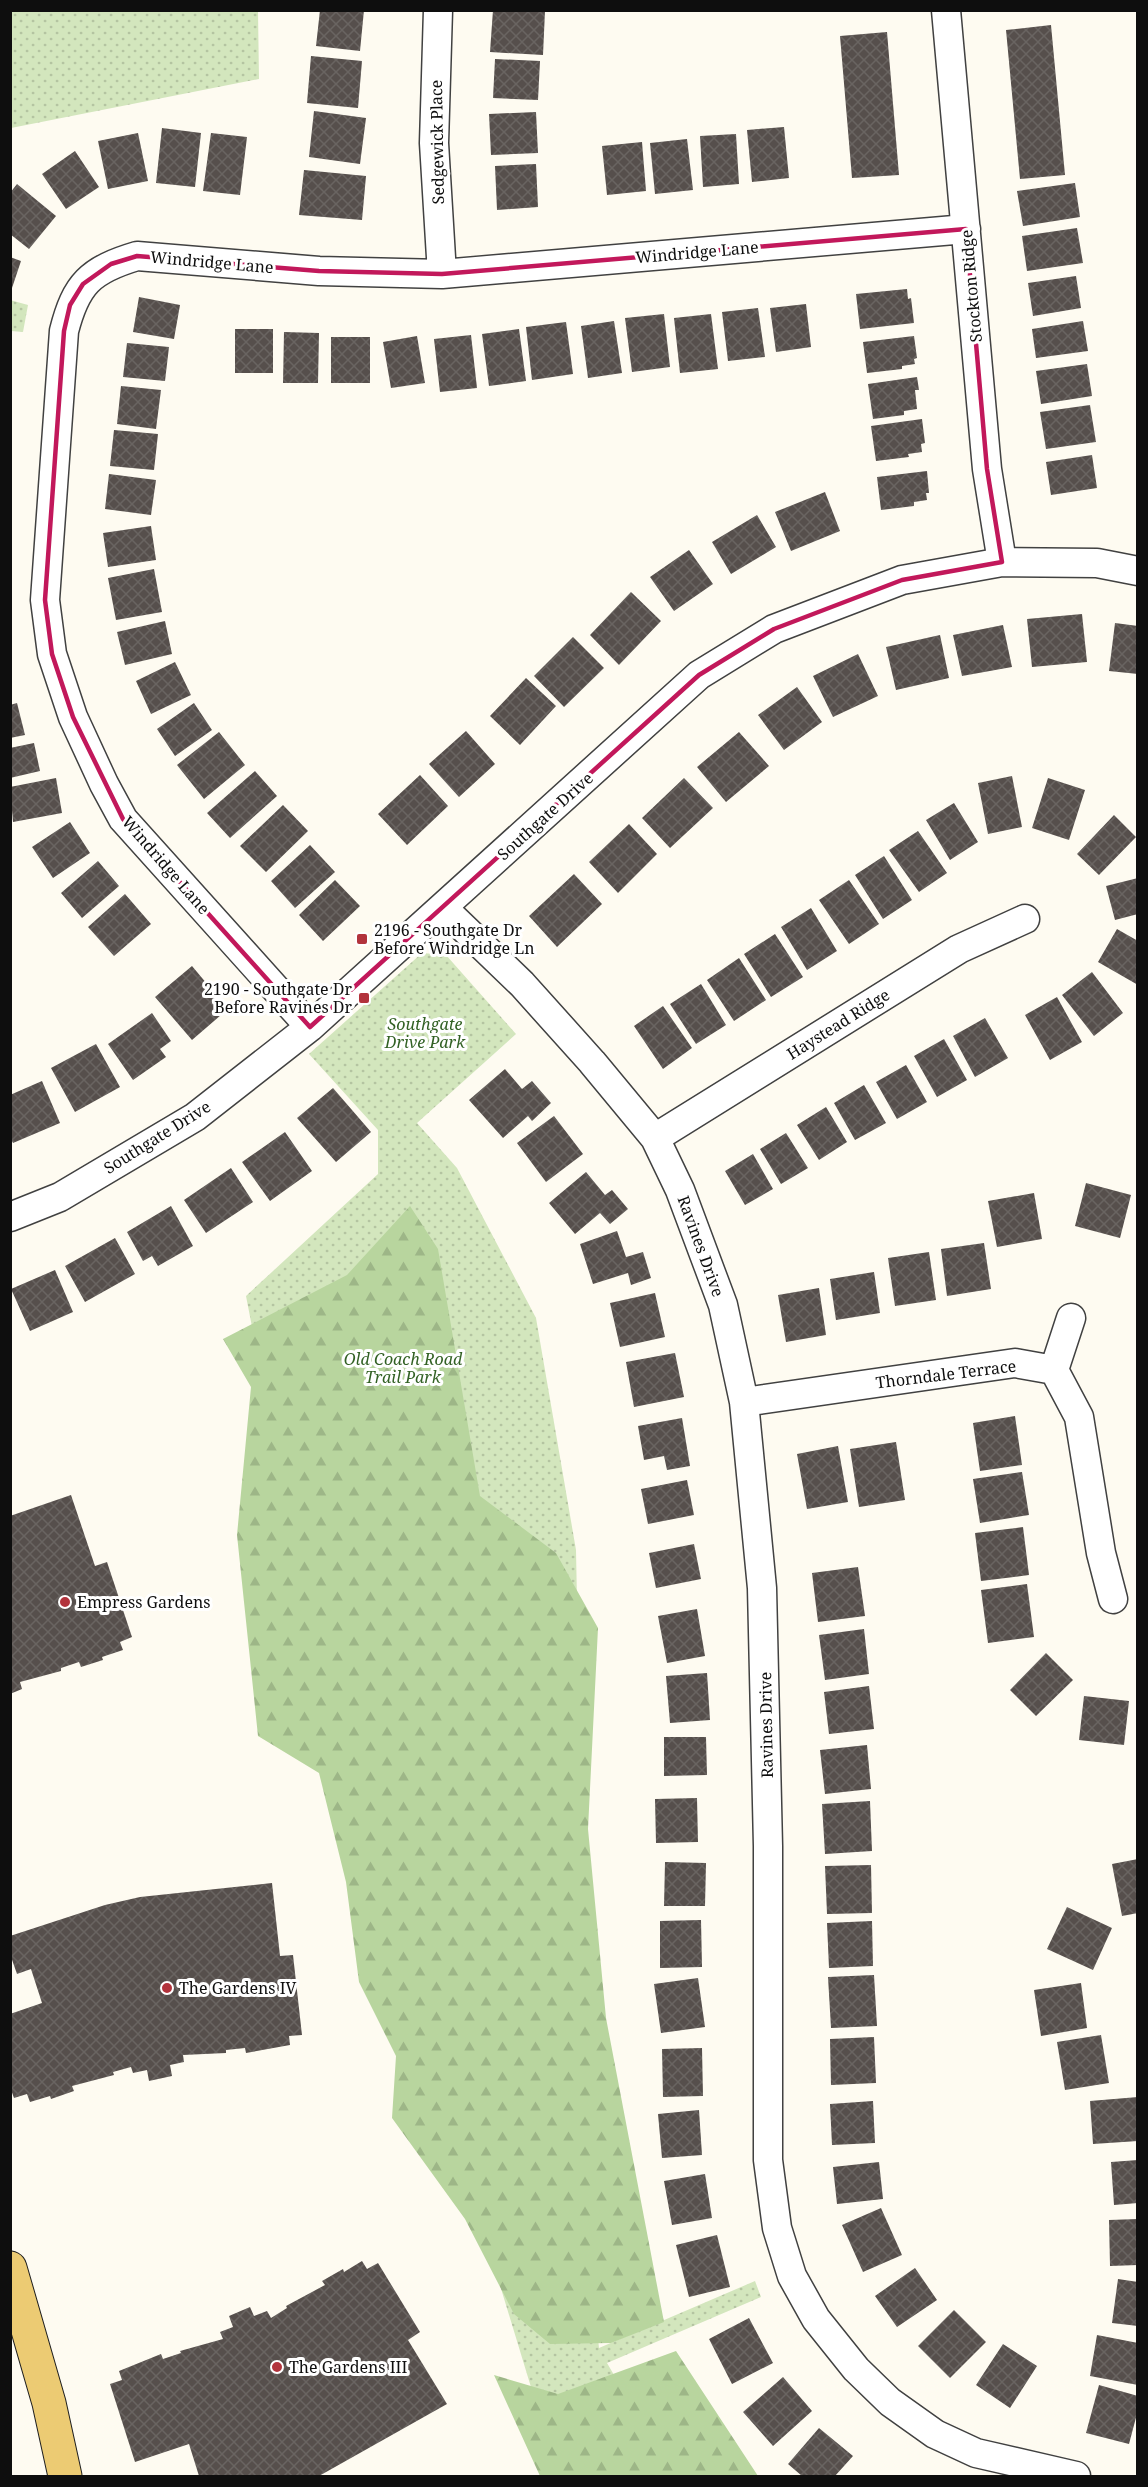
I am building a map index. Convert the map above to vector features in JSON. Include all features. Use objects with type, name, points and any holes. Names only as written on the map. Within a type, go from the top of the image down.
[{"type":"main road","points":[[10,2268],[49,2403],[65,2476]]},
{"type":"street","name":"Sedgewick Place","points":[[438,10],[434,143],[442,274]]},
{"type":"street","name":"Stockton Ridge","points":[[946,10],[987,469],[1002,562]]},
{"type":"street","name":"Windridge Lane","points":[[310,1027],[123,819],[73,717],[52,654],[45,600],[64,331],[70,305],[83,284],[111,264],[137,256],[319,271],[442,274],[966,229]]},
{"type":"street","name":"Southgate Drive","points":[[10,1217],[60,1197],[195,1117],[310,1027],[699,675],[774,629],[902,580],[1002,562],[1097,563],[1137,571]]},
{"type":"street","name":"Ravines Drive","points":[[443,908],[522,984],[592,1062],[655,1138],[680,1190],[723,1305],[744,1402],[762,1588],[768,1846],[768,2160],[777,2228],[792,2276],[816,2319],[856,2368],[890,2402],[935,2434],[976,2453],[1076,2476]]},
{"type":"street","name":"Haystead Ridge","points":[[655,1138],[958,949],[1024,919]]},
{"type":"street","points":[[1071,1318],[1054,1370],[1079,1417],[1101,1553],[1113,1599]]},
{"type":"street","name":"Thorndale Terrace","points":[[744,1402],[1015,1363],[1054,1370]]},
{"type":"highlighted area","points":[[966,229],[987,469],[1002,562],[902,580],[774,629],[699,675],[310,1027],[123,819],[73,717],[52,654],[45,600],[64,331],[70,305],[83,284],[111,264],[137,256],[319,271],[442,274]]},
{"type":"green space","points":[[11,10],[258,11],[259,79],[11,128]]},
{"type":"green space","points":[[10,300],[28,305],[23,332],[11,331]]},
{"type":"green space","name":"Old Coach Road Trail Park","points":[[422,953],[446,955],[516,1034],[417,1123],[457,1168],[536,1318],[576,1550],[590,2257],[599,2348],[755,2281],[761,2297],[607,2363],[673,2476],[558,2476],[329,1723],[246,1296],[378,1174],[378,1130],[309,1054]]},
{"type":"green space","name":"Old Coach Road Trail Park","points":[[410,1206],[438,1249],[480,1496],[556,1553],[598,1628],[588,1829],[606,2018],[664,2322],[611,2343],[550,2344],[514,2314],[465,2219],[392,2118],[396,2056],[359,1982],[346,1882],[319,1773],[258,1736],[237,1535],[251,1387],[223,1339],[347,1275]]},
{"type":"green space","points":[[676,2351],[758,2476],[540,2476],[494,2375],[558,2394]]},
{"type":"building","points":[[320,10],[364,10],[360,51],[316,46]]},
{"type":"building","points":[[493,10],[545,11],[543,55],[490,52]]},
{"type":"building","points":[[1051,25],[1065,175],[1020,179],[1006,30]]},
{"type":"building","points":[[887,32],[899,175],[852,178],[840,36]]},
{"type":"building","points":[[311,56],[362,61],[358,108],[307,103]]},
{"type":"building","points":[[495,59],[540,61],[538,100],[493,98]]},
{"type":"building","points":[[314,111],[366,118],[360,164],[309,157]]},
{"type":"building","points":[[536,112],[538,153],[491,155],[489,114]]},
{"type":"building","points":[[784,127],[789,178],[752,182],[747,130]]},
{"type":"building","points":[[162,128],[201,133],[195,187],[156,183]]},
{"type":"building","points":[[138,133],[148,181],[108,189],[98,141]]},
{"type":"building","points":[[211,133],[247,137],[240,195],[203,191]]},
{"type":"building","points":[[736,134],[739,184],[703,187],[700,136]]},
{"type":"building","points":[[687,139],[693,190],[655,194],[650,143]]},
{"type":"building","points":[[642,142],[646,191],[607,195],[602,146]]},
{"type":"building","points":[[75,151],[99,187],[66,209],[42,174]]},
{"type":"building","points":[[536,164],[538,207],[497,210],[495,166]]},
{"type":"building","points":[[304,170],[366,176],[362,220],[299,215]]},
{"type":"building","points":[[1075,183],[1080,217],[1023,226],[1017,191]]},
{"type":"building","points":[[17,184],[56,216],[29,249],[10,234],[10,193]]},
{"type":"building","points":[[1077,228],[1083,263],[1027,271],[1022,236]]},
{"type":"building","points":[[10,257],[21,261],[11,291],[10,291]]},
{"type":"building","points":[[1076,276],[1081,308],[1033,316],[1028,283]]},
{"type":"building","points":[[907,289],[908,299],[911,298],[914,323],[860,329],[856,294]]},
{"type":"building","points":[[139,297],[180,305],[174,339],[133,332]]},
{"type":"building","points":[[806,304],[811,347],[776,352],[770,308]]},
{"type":"building","points":[[758,308],[765,357],[728,361],[722,312]]},
{"type":"building","points":[[664,314],[670,367],[632,372],[625,318]]},
{"type":"building","points":[[711,314],[718,369],[680,373],[674,318]]},
{"type":"building","points":[[614,321],[622,373],[588,378],[581,326]]},
{"type":"building","points":[[1083,321],[1088,351],[1036,358],[1032,329]]},
{"type":"building","points":[[566,322],[573,374],[532,380],[526,327]]},
{"type":"building","points":[[235,329],[273,329],[273,373],[235,373]]},
{"type":"building","points":[[519,329],[526,381],[489,386],[482,334]]},
{"type":"building","points":[[284,332],[319,333],[318,383],[283,383]]},
{"type":"building","points":[[471,335],[477,388],[440,392],[434,339]]},
{"type":"building","points":[[417,336],[425,383],[391,388],[383,342]]},
{"type":"building","points":[[914,336],[917,358],[914,359],[915,364],[902,366],[902,369],[867,373],[863,342]]},
{"type":"building","points":[[331,337],[370,337],[370,383],[331,383]]},
{"type":"building","points":[[127,343],[169,347],[165,381],[123,377]]},
{"type":"building","points":[[1087,364],[1092,396],[1041,404],[1036,371]]},
{"type":"building","points":[[917,377],[919,390],[915,390],[917,409],[904,411],[904,415],[873,419],[868,384]]},
{"type":"building","points":[[121,386],[161,390],[156,429],[117,424]]},
{"type":"building","points":[[1090,405],[1096,442],[1046,449],[1040,412]]},
{"type":"building","points":[[922,419],[925,443],[921,444],[922,452],[908,454],[909,457],[876,461],[871,426]]},
{"type":"building","points":[[114,430],[158,434],[154,470],[110,466]]},
{"type":"building","points":[[1092,455],[1097,488],[1051,495],[1046,462]]},
{"type":"building","points":[[927,471],[929,493],[926,493],[927,500],[914,502],[914,506],[881,510],[877,477]]},
{"type":"building","points":[[109,474],[156,480],[151,515],[105,509]]},
{"type":"building","points":[[825,492],[840,531],[791,551],[775,512]]},
{"type":"building","points":[[757,515],[776,547],[731,574],[712,542]]},
{"type":"building","points":[[151,526],[156,560],[108,567],[103,533]]},
{"type":"building","points":[[689,550],[713,584],[674,611],[650,577]]},
{"type":"building","points":[[154,569],[162,612],[116,620],[108,578]]},
{"type":"building","points":[[631,592],[661,621],[619,665],[590,635]]},
{"type":"building","points":[[1082,614],[1087,662],[1032,667],[1027,619]]},
{"type":"building","points":[[165,621],[172,654],[125,665],[117,632]]},
{"type":"building","points":[[1115,623],[1138,626],[1138,674],[1109,671]]},
{"type":"building","points":[[1003,625],[1012,667],[962,676],[953,635]]},
{"type":"building","points":[[940,635],[949,678],[896,690],[886,647]]},
{"type":"building","points":[[573,637],[604,668],[564,707],[534,676]]},
{"type":"building","points":[[858,654],[878,696],[833,717],[813,676]]},
{"type":"building","points":[[175,662],[191,695],[151,714],[136,681]]},
{"type":"building","points":[[526,678],[556,706],[520,745],[490,716]]},
{"type":"building","points":[[797,687],[822,722],[784,750],[758,715]]},
{"type":"building","points":[[17,703],[25,735],[10,738],[10,705]]},
{"type":"building","points":[[194,703],[212,730],[175,756],[157,729]]},
{"type":"building","points":[[466,731],[495,764],[459,797],[429,764]]},
{"type":"building","points":[[219,732],[245,765],[204,799],[177,765]]},
{"type":"building","points":[[739,732],[769,766],[726,802],[697,767]]},
{"type":"building","points":[[34,743],[40,771],[10,778],[10,748]]},
{"type":"building","points":[[255,771],[277,796],[230,838],[207,813]]},
{"type":"building","points":[[420,775],[448,806],[407,845],[378,814]]},
{"type":"building","points":[[1012,776],[1022,827],[988,834],[978,783]]},
{"type":"building","points":[[56,778],[62,813],[13,822],[10,787]]},
{"type":"building","points":[[684,778],[713,808],[670,848],[642,818]]},
{"type":"building","points":[[1048,778],[1085,790],[1069,840],[1032,828]]},
{"type":"building","points":[[954,803],[978,842],[950,860],[926,820]]},
{"type":"building","points":[[283,805],[308,831],[266,872],[240,846]]},
{"type":"building","points":[[1114,815],[1136,837],[1099,875],[1077,854]]},
{"type":"building","points":[[70,822],[90,853],[53,878],[32,847]]},
{"type":"building","points":[[629,824],[657,854],[618,893],[589,862]]},
{"type":"building","points":[[918,831],[947,873],[919,892],[889,850]]},
{"type":"building","points":[[310,845],[335,872],[295,908],[271,881]]},
{"type":"building","points":[[884,856],[912,900],[883,919],[855,875]]},
{"type":"building","points":[[98,861],[119,886],[82,918],[61,893]]},
{"type":"building","points":[[574,874],[602,904],[557,947],[529,916]]},
{"type":"building","points":[[1138,878],[1138,914],[1115,920],[1106,886]]},
{"type":"building","points":[[335,880],[360,906],[323,941],[299,915]]},
{"type":"building","points":[[849,880],[879,924],[849,944],[819,900]]},
{"type":"building","points":[[125,894],[151,924],[114,956],[88,927]]},
{"type":"building","points":[[811,908],[837,951],[807,970],[781,927]]},
{"type":"building","points":[[1117,929],[1138,941],[1138,985],[1098,962]]},
{"type":"building","points":[[775,934],[803,977],[771,997],[744,954]]},
{"type":"building","points":[[739,958],[766,1000],[734,1021],[707,980]]},
{"type":"building","points":[[192,966],[228,1009],[192,1040],[155,997]]},
{"type":"building","points":[[1092,972],[1123,1013],[1094,1036],[1062,995]]},
{"type":"building","points":[[701,984],[726,1025],[696,1044],[670,1004]]},
{"type":"building","points":[[1057,997],[1082,1042],[1050,1060],[1025,1015]]},
{"type":"building","points":[[663,1006],[692,1048],[663,1069],[634,1026]]},
{"type":"building","points":[[152,1013],[171,1041],[160,1049],[166,1057],[133,1080],[108,1044]]},
{"type":"building","points":[[985,1018],[1008,1058],[975,1077],[953,1036]]},
{"type":"building","points":[[944,1039],[967,1080],[937,1097],[914,1056]]},
{"type":"building","points":[[96,1044],[120,1087],[75,1112],[51,1068]]},
{"type":"building","points":[[906,1065],[927,1102],[897,1119],[876,1082]]},
{"type":"building","points":[[505,1069],[522,1089],[532,1081],[551,1103],[532,1121],[528,1116],[503,1138],[469,1100]]},
{"type":"building","points":[[42,1081],[60,1123],[13,1143],[10,1137],[10,1095]]},
{"type":"building","points":[[864,1085],[886,1123],[855,1140],[834,1103]]},
{"type":"building","points":[[333,1088],[371,1132],[336,1162],[297,1118]]},
{"type":"building","points":[[826,1107],[847,1142],[819,1160],[797,1125]]},
{"type":"building","points":[[554,1116],[583,1154],[546,1182],[517,1143]]},
{"type":"building","points":[[285,1132],[312,1171],[270,1201],[242,1162]]},
{"type":"building","points":[[786,1133],[808,1168],[781,1184],[760,1149]]},
{"type":"building","points":[[753,1154],[773,1189],[745,1205],[725,1171]]},
{"type":"building","points":[[231,1168],[253,1202],[206,1233],[184,1200]]},
{"type":"building","points":[[586,1172],[605,1195],[612,1190],[628,1209],[610,1224],[600,1213],[575,1234],[549,1203]]},
{"type":"building","points":[[1086,1183],[1131,1195],[1120,1238],[1075,1226]]},
{"type":"building","points":[[1034,1193],[1042,1239],[997,1247],[988,1201]]},
{"type":"building","points":[[171,1206],[193,1246],[158,1266],[152,1256],[143,1261],[127,1232]]},
{"type":"building","points":[[617,1231],[626,1257],[643,1252],[651,1278],[631,1285],[628,1273],[593,1284],[580,1244]]},
{"type":"building","points":[[115,1238],[135,1274],[85,1302],[65,1266]]},
{"type":"building","points":[[984,1243],[991,1289],[947,1296],[941,1249]]},
{"type":"building","points":[[929,1252],[936,1300],[895,1306],[888,1258]]},
{"type":"building","points":[[55,1270],[73,1312],[30,1331],[11,1289]]},
{"type":"building","points":[[874,1272],[880,1313],[836,1320],[830,1279]]},
{"type":"building","points":[[819,1288],[826,1335],[786,1342],[778,1295]]},
{"type":"building","points":[[655,1293],[665,1337],[620,1347],[610,1303]]},
{"type":"building","points":[[675,1353],[684,1397],[634,1407],[626,1362]]},
{"type":"building","points":[[1015,1416],[1022,1465],[980,1471],[973,1423]]},
{"type":"building","points":[[682,1418],[690,1466],[667,1470],[664,1456],[644,1460],[638,1426]]},
{"type":"building","points":[[896,1442],[905,1500],[859,1507],[850,1449]]},
{"type":"building","points":[[838,1446],[848,1502],[807,1509],[797,1454]]},
{"type":"building","points":[[1022,1472],[1029,1515],[980,1523],[973,1479]]},
{"type":"building","points":[[687,1480],[694,1515],[648,1524],[641,1489]]},
{"type":"building","name":"Empress Gardens","points":[[71,1495],[95,1566],[107,1562],[132,1637],[120,1642],[123,1650],[102,1657],[103,1660],[81,1667],[79,1662],[61,1668],[61,1671],[20,1682],[22,1689],[10,1694],[10,1516]]},
{"type":"building","points":[[1023,1527],[1029,1575],[981,1581],[975,1533]]},
{"type":"building","points":[[694,1544],[701,1579],[656,1588],[649,1553]]},
{"type":"building","points":[[858,1567],[865,1616],[818,1622],[812,1573]]},
{"type":"building","points":[[1027,1584],[1034,1637],[988,1643],[981,1590]]},
{"type":"building","points":[[697,1609],[705,1656],[667,1663],[658,1616]]},
{"type":"building","points":[[864,1629],[869,1674],[825,1680],[819,1635]]},
{"type":"building","points":[[1046,1653],[1073,1680],[1036,1716],[1010,1690]]},
{"type":"building","points":[[707,1673],[710,1720],[670,1723],[666,1676]]},
{"type":"building","points":[[869,1686],[874,1729],[829,1734],[824,1692]]},
{"type":"building","points":[[1084,1696],[1129,1701],[1124,1745],[1079,1740]]},
{"type":"building","points":[[664,1737],[706,1737],[707,1775],[664,1776]]},
{"type":"building","points":[[867,1745],[871,1789],[825,1794],[820,1750]]},
{"type":"building","points":[[697,1798],[698,1842],[656,1843],[655,1799]]},
{"type":"building","points":[[870,1801],[872,1851],[825,1854],[822,1804]]},
{"type":"building","points":[[1138,1859],[1138,1913],[1122,1916],[1112,1864]]},
{"type":"building","points":[[665,1862],[706,1863],[705,1906],[664,1906]]},
{"type":"building","points":[[871,1865],[872,1913],[827,1914],[825,1866]]},
{"type":"building","name":"The Gardens IV","points":[[272,1883],[280,1956],[293,1955],[302,2035],[289,2036],[290,2045],[246,2053],[245,2048],[226,2050],[226,2053],[183,2055],[184,2062],[170,2065],[172,2076],[149,2081],[147,2070],[133,2073],[131,2067],[113,2072],[114,2075],[72,2086],[74,2091],[51,2099],[50,2096],[30,2102],[27,2094],[14,2098],[10,2087],[10,2014],[42,2003],[31,1969],[17,1974],[10,1954],[10,1936],[105,1905],[140,1897]]},
{"type":"building","points":[[1067,1907],[1112,1928],[1093,1970],[1047,1949]]},
{"type":"building","points":[[701,1920],[702,1967],[660,1968],[660,1921]]},
{"type":"building","points":[[872,1921],[873,1966],[829,1968],[827,1923]]},
{"type":"building","points":[[874,1975],[877,2026],[831,2028],[828,1977]]},
{"type":"building","points":[[698,1978],[705,2027],[661,2033],[654,1984]]},
{"type":"building","points":[[1081,1983],[1087,2028],[1041,2036],[1034,1990]]},
{"type":"building","points":[[1101,2035],[1109,2083],[1065,2090],[1057,2042]]},
{"type":"building","points":[[874,2037],[876,2083],[831,2085],[830,2039]]},
{"type":"building","points":[[702,2048],[703,2096],[663,2097],[662,2049]]},
{"type":"building","points":[[1138,2097],[1138,2141],[1093,2144],[1090,2101]]},
{"type":"building","points":[[873,2101],[875,2143],[832,2145],[830,2104]]},
{"type":"building","points":[[699,2110],[702,2155],[662,2158],[658,2114]]},
{"type":"building","points":[[1138,2160],[1138,2203],[1114,2205],[1111,2162]]},
{"type":"building","points":[[879,2162],[883,2199],[837,2204],[833,2167]]},
{"type":"building","points":[[705,2174],[712,2218],[672,2225],[664,2181]]},
{"type":"building","points":[[881,2208],[902,2255],[863,2272],[842,2225]]},
{"type":"building","points":[[1138,2219],[1138,2265],[1110,2266],[1109,2220]]},
{"type":"building","points":[[717,2235],[730,2287],[689,2297],[676,2245]]},
{"type":"building","name":"The Gardens III","points":[[362,2261],[367,2269],[378,2263],[420,2332],[408,2340],[447,2404],[319,2476],[199,2476],[189,2444],[135,2462],[110,2384],[122,2380],[119,2371],[161,2354],[163,2359],[181,2353],[180,2351],[223,2339],[220,2332],[233,2327],[229,2316],[250,2307],[254,2316],[267,2311],[271,2318],[287,2308],[286,2306],[325,2285],[322,2281]]},
{"type":"building","points":[[915,2268],[937,2300],[897,2327],[875,2296]]},
{"type":"building","points":[[1118,2279],[1138,2282],[1138,2326],[1112,2323]]},
{"type":"building","points":[[954,2310],[986,2342],[950,2378],[918,2346]]},
{"type":"building","points":[[749,2318],[773,2363],[732,2384],[709,2339]]},
{"type":"building","points":[[1097,2335],[1138,2343],[1138,2385],[1090,2376]]},
{"type":"building","points":[[1003,2344],[1037,2366],[1010,2408],[976,2385]]},
{"type":"building","points":[[783,2377],[812,2411],[773,2446],[743,2412]]},
{"type":"building","points":[[1099,2385],[1138,2396],[1138,2410],[1129,2444],[1086,2433]]},
{"type":"building","points":[[819,2428],[853,2456],[835,2476],[802,2476],[788,2464]]},
{"type":"place","name":"2196 - Southgate Dr Before Windridge Ln","points":[[362,939]]},
{"type":"place","name":"2190 - Southgate Dr Before Ravines Dr","points":[[364,998]]},
{"type":"place","name":"Empress Gardens","points":[[65,1602]]},
{"type":"place","name":"The Gardens IV","points":[[167,1988]]},
{"type":"place","name":"The Gardens III","points":[[277,2367]]},
{"type":"park label","name":"Southgate Drive Park","points":[[425,1033]]}]
